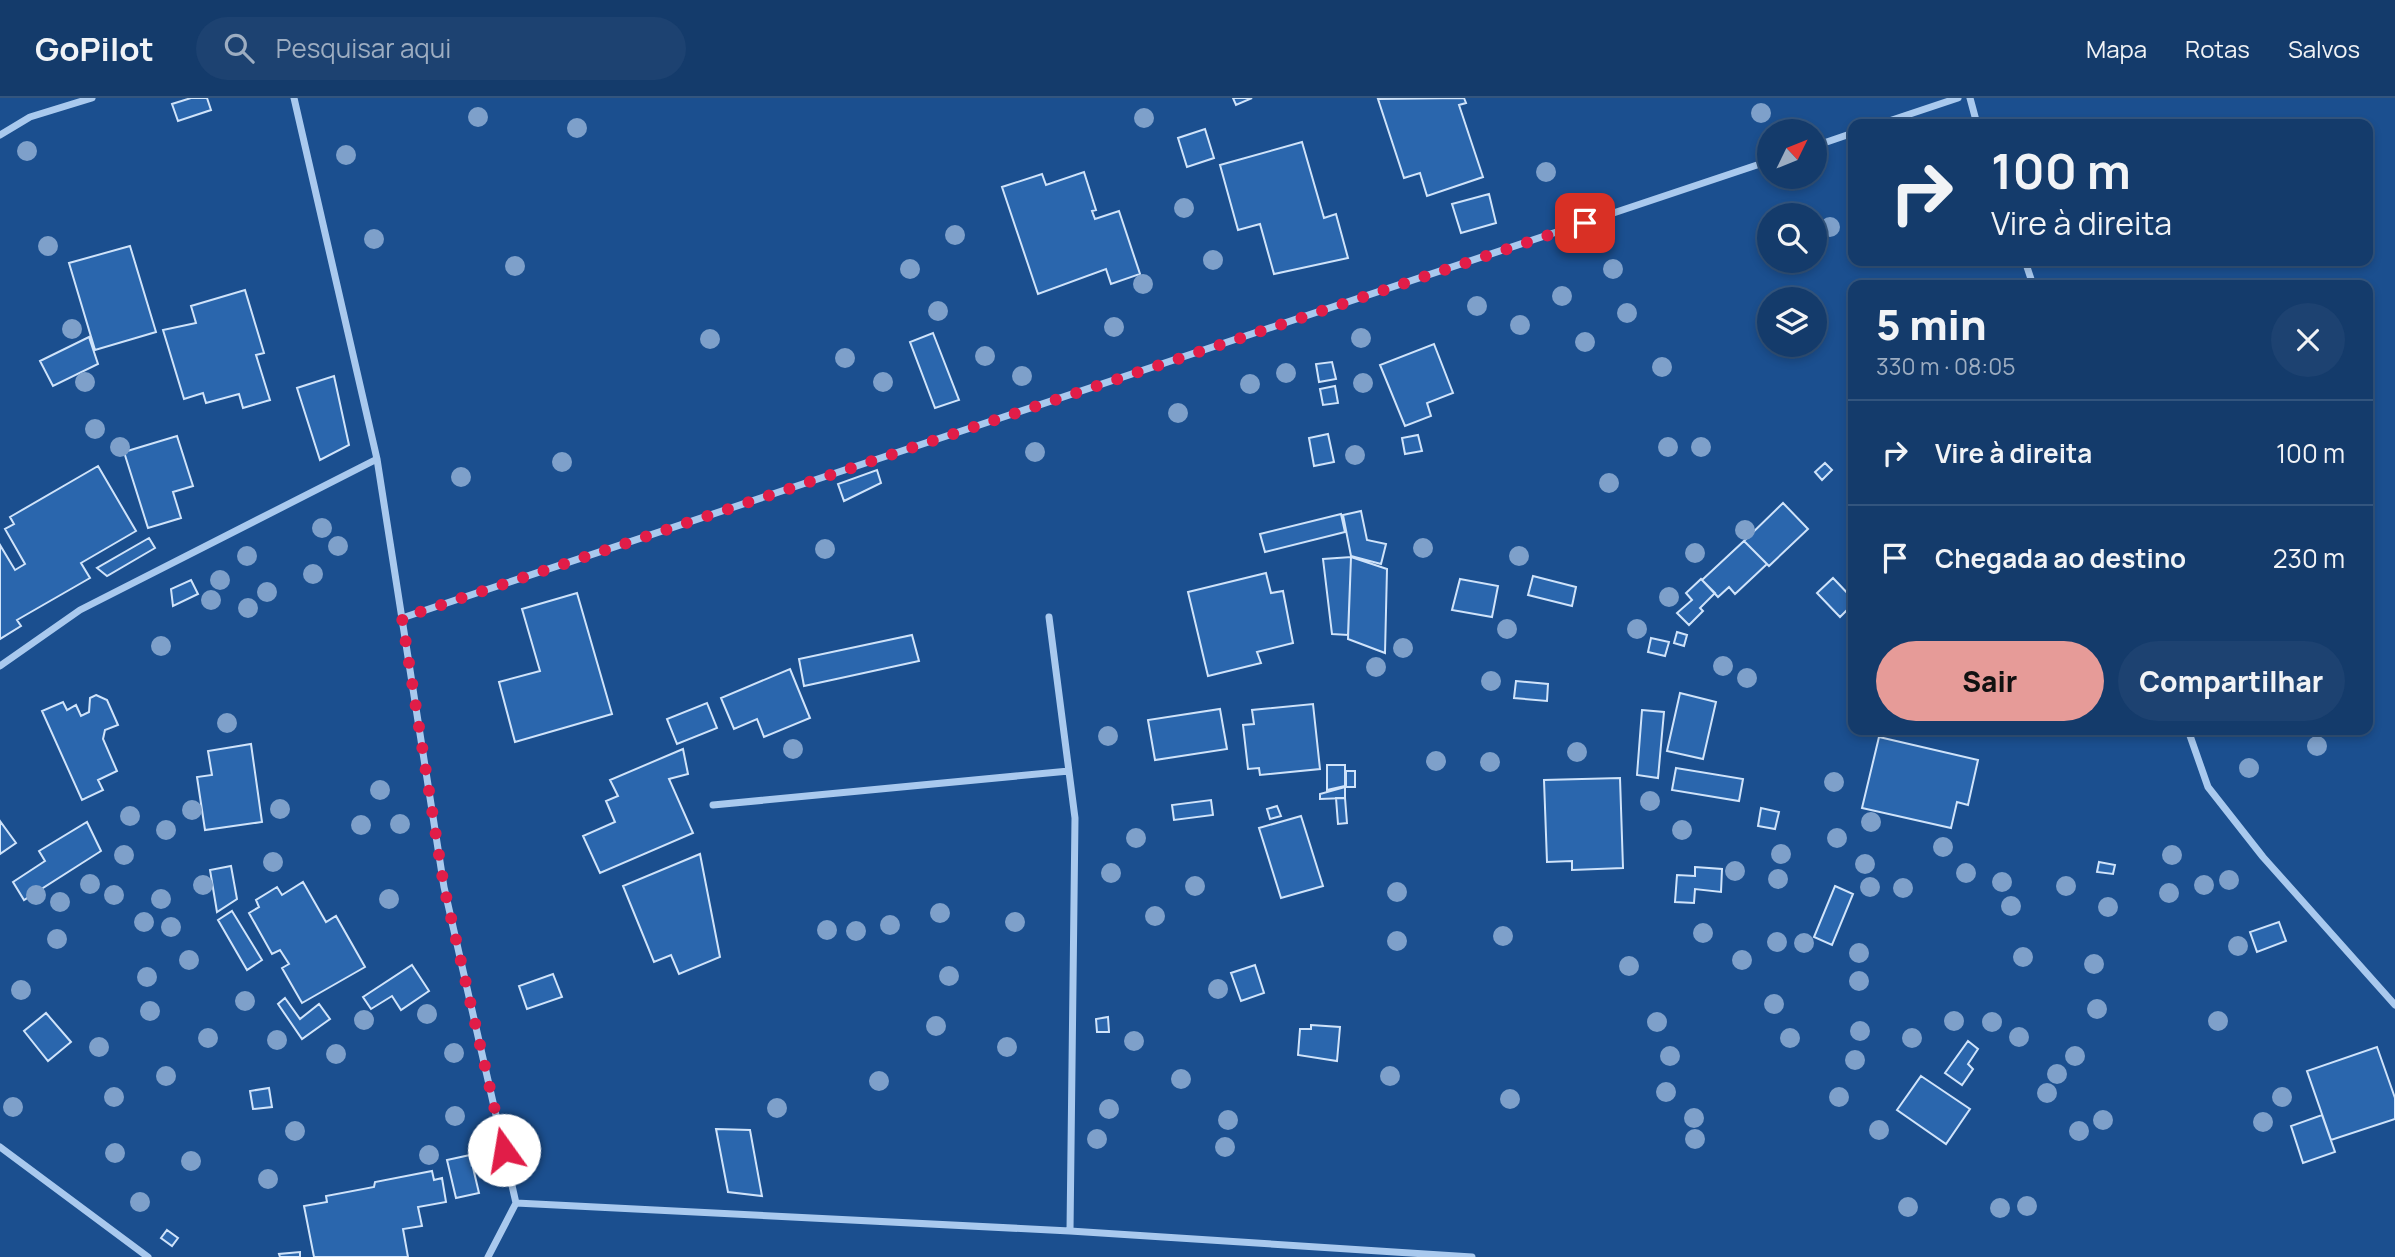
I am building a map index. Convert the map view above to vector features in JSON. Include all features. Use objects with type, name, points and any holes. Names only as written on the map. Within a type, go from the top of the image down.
[{"type":"street","points":[[0,135],[30,117],[92,98]]},
{"type":"street","points":[[294,98],[377,459],[444,887],[516,1203],[488,1257]]},
{"type":"street","points":[[1895,119],[1958,98]]},
{"type":"street","points":[[1970,98],[1976,119]]},
{"type":"street","points":[[1827,142],[1848,135]]},
{"type":"street","points":[[402,618],[1757,165]]},
{"type":"street","points":[[0,666],[80,610],[377,459]]},
{"type":"street","points":[[1049,617],[1075,818],[1070,1231]]},
{"type":"street","points":[[2190,735],[2208,787],[2263,857],[2395,1005]]},
{"type":"street","points":[[713,805],[1069,771]]},
{"type":"street","points":[[0,1147],[148,1257]]},
{"type":"street","points":[[516,1203],[1070,1231],[1472,1257]]},
{"type":"building","points":[[191,98],[207,98],[211,110],[178,121],[172,104]]},
{"type":"building","points":[[1233,98],[1252,98],[1236,105]]},
{"type":"building","points":[[1464,98],[1466,103],[1459,105],[1483,177],[1427,196],[1420,173],[1404,178],[1378,99]]},
{"type":"building","points":[[1205,129],[1214,158],[1187,167],[1178,138]]},
{"type":"building","points":[[1302,142],[1324,218],[1336,214],[1348,258],[1274,274],[1260,224],[1238,230],[1220,165]]},
{"type":"building","points":[[1084,172],[1096,210],[1092,211],[1095,219],[1119,211],[1140,274],[1111,284],[1106,269],[1038,294],[1002,187],[1042,174],[1046,185]]},
{"type":"building","points":[[1489,194],[1496,223],[1461,233],[1452,204]]},
{"type":"building","points":[[130,246],[156,332],[95,350],[69,263]]},
{"type":"building","points":[[245,290],[264,353],[256,355],[270,400],[243,408],[239,394],[206,403],[203,393],[184,399],[163,330],[196,323],[191,306]]},
{"type":"building","points":[[933,333],[959,400],[935,408],[910,342]]},
{"type":"building","points":[[89,337],[98,364],[53,386],[40,361]]},
{"type":"building","points":[[1434,344],[1453,393],[1427,403],[1431,416],[1405,426],[1380,365]]},
{"type":"building","points":[[1332,362],[1336,379],[1319,382],[1316,364]]},
{"type":"building","points":[[334,376],[349,445],[320,460],[297,388]]},
{"type":"building","points":[[1335,386],[1338,403],[1323,405],[1320,389]]},
{"type":"building","points":[[1328,434],[1334,462],[1314,466],[1309,438]]},
{"type":"building","points":[[1418,435],[1422,451],[1405,454],[1402,438]]},
{"type":"building","points":[[177,436],[193,486],[173,492],[181,518],[148,528],[124,452]]},
{"type":"building","points":[[1825,463],[1832,470],[1822,480],[1815,472]]},
{"type":"building","points":[[98,466],[136,531],[81,563],[90,578],[17,620],[21,626],[0,639],[0,545],[15,570],[25,564],[5,529],[14,524],[10,517]]},
{"type":"building","points":[[877,470],[881,483],[844,501],[838,484]]},
{"type":"building","points":[[1783,503],[1808,529],[1769,566],[1744,541]]},
{"type":"building","points":[[1361,511],[1367,540],[1386,544],[1381,564],[1351,556],[1343,515]]},
{"type":"building","points":[[1341,514],[1345,532],[1265,552],[1260,534]]},
{"type":"building","points":[[149,538],[155,548],[107,576],[97,568]]},
{"type":"building","points":[[1744,541],[1767,564],[1735,594],[1729,587],[1718,597],[1702,580]]},
{"type":"building","points":[[1351,557],[1348,635],[1332,634],[1323,559]]},
{"type":"building","points":[[1351,557],[1387,569],[1385,653],[1348,639]]},
{"type":"building","points":[[1266,573],[1271,593],[1283,591],[1293,643],[1257,652],[1261,663],[1208,676],[1188,592]]},
{"type":"building","points":[[1533,576],[1576,587],[1572,606],[1528,595]]},
{"type":"building","points":[[1833,578],[1848,594],[1848,609],[1840,617],[1817,593]]},
{"type":"building","points":[[1460,579],[1498,586],[1492,617],[1452,610]]},
{"type":"building","points":[[1701,579],[1715,593],[1700,608],[1703,611],[1689,625],[1677,613],[1692,600],[1686,593]]},
{"type":"building","points":[[191,580],[198,594],[173,606],[171,589]]},
{"type":"building","points":[[577,593],[612,714],[515,742],[499,682],[540,671],[522,609]]},
{"type":"building","points":[[1677,632],[1687,635],[1684,646],[1674,643]]},
{"type":"building","points":[[912,635],[919,661],[804,686],[799,659]]},
{"type":"building","points":[[1651,638],[1669,642],[1665,656],[1648,652]]},
{"type":"building","points":[[790,669],[810,718],[764,737],[757,719],[734,729],[721,698]]},
{"type":"building","points":[[1516,681],[1548,684],[1547,701],[1514,698]]},
{"type":"building","points":[[1680,693],[1716,702],[1703,759],[1667,751]]},
{"type":"building","points":[[96,695],[107,700],[118,725],[105,730],[103,739],[117,771],[98,780],[103,790],[82,800],[42,711],[63,702],[67,710],[76,705],[81,716],[89,712],[90,698]]},
{"type":"building","points":[[707,703],[717,728],[677,744],[667,719]]},
{"type":"building","points":[[1313,704],[1320,769],[1260,775],[1259,768],[1248,769],[1243,725],[1254,724],[1252,710]]},
{"type":"building","points":[[1220,709],[1227,749],[1155,760],[1148,720]]},
{"type":"building","points":[[1642,710],[1664,712],[1658,778],[1637,775]]},
{"type":"building","points":[[1879,737],[1978,760],[1968,805],[1957,802],[1951,828],[1862,808]]},
{"type":"building","points":[[251,744],[262,822],[205,830],[197,777],[212,775],[208,751]]},
{"type":"building","points":[[683,749],[688,774],[669,779],[693,833],[600,873],[583,836],[615,822],[606,801],[618,796],[610,780]]},
{"type":"building","points":[[1327,765],[1345,765],[1345,786],[1327,790]]},
{"type":"building","points":[[1676,768],[1743,779],[1739,801],[1672,790]]},
{"type":"building","points":[[1346,771],[1355,771],[1355,787],[1346,787]]},
{"type":"building","points":[[1620,778],[1623,868],[1572,870],[1572,861],[1547,862],[1544,780]]},
{"type":"building","points":[[1345,787],[1345,798],[1320,799],[1320,794]]},
{"type":"building","points":[[1336,798],[1345,798],[1347,823],[1338,824]]},
{"type":"building","points":[[1211,800],[1213,815],[1174,820],[1172,805]]},
{"type":"building","points":[[1277,806],[1281,816],[1270,819],[1267,809]]},
{"type":"building","points":[[1761,808],[1779,812],[1775,829],[1758,826]]},
{"type":"building","points":[[1301,816],[1323,886],[1281,898],[1259,828]]},
{"type":"building","points":[[0,821],[16,843],[0,854]]},
{"type":"building","points":[[87,822],[101,851],[24,900],[13,882],[45,861],[39,851]]},
{"type":"building","points":[[700,854],[720,957],[679,974],[671,955],[654,962],[623,886]]},
{"type":"building","points":[[2099,862],[2115,865],[2113,874],[2097,872]]},
{"type":"building","points":[[231,866],[237,899],[217,912],[210,870]]},
{"type":"building","points":[[1695,867],[1722,869],[1721,892],[1695,889],[1694,903],[1675,902],[1677,875],[1695,876]]},
{"type":"building","points":[[303,882],[326,922],[336,916],[365,967],[302,1003],[282,968],[289,964],[280,950],[272,954],[249,913],[259,907],[256,900],[277,887],[282,895]]},
{"type":"building","points":[[1835,886],[1853,894],[1832,945],[1814,937]]},
{"type":"building","points":[[232,911],[262,960],[247,970],[218,920]]},
{"type":"building","points":[[2279,922],[2286,941],[2257,952],[2250,932]]},
{"type":"building","points":[[412,965],[429,991],[401,1010],[392,996],[371,1009],[363,997]]},
{"type":"building","points":[[1255,965],[1264,993],[1241,1001],[1231,973]]},
{"type":"building","points":[[553,974],[562,997],[527,1009],[519,986]]},
{"type":"building","points":[[285,998],[300,1019],[319,1004],[330,1019],[302,1039],[278,1004]]},
{"type":"building","points":[[46,1013],[71,1042],[48,1061],[24,1031]]},
{"type":"building","points":[[1108,1017],[1109,1032],[1097,1032],[1096,1019]]},
{"type":"building","points":[[1311,1025],[1340,1027],[1337,1061],[1298,1055],[1300,1029],[1311,1029]]},
{"type":"building","points":[[1968,1041],[1978,1049],[1968,1064],[1973,1069],[1962,1085],[1945,1073]]},
{"type":"building","points":[[2377,1047],[2395,1098],[2395,1119],[2331,1140],[2307,1071]]},
{"type":"building","points":[[1921,1076],[1970,1109],[1946,1144],[1897,1110]]},
{"type":"building","points":[[269,1088],[272,1107],[253,1109],[250,1091]]},
{"type":"building","points":[[2322,1115],[2335,1152],[2303,1163],[2291,1126]]},
{"type":"building","points":[[716,1129],[750,1130],[762,1196],[728,1192]]},
{"type":"building","points":[[470,1155],[479,1193],[456,1198],[447,1160]]},
{"type":"building","points":[[432,1171],[434,1180],[442,1178],[446,1202],[418,1207],[422,1226],[403,1229],[408,1257],[314,1257],[304,1206],[327,1202],[326,1196],[374,1187],[375,1182]]},
{"type":"building","points":[[167,1230],[178,1238],[172,1246],[161,1238]]},
{"type":"building","points":[[300,1252],[300,1257],[280,1257],[279,1254]]},
{"type":"route","points":[[504,1150],[444,887],[402,618],[1585,223]]}]
